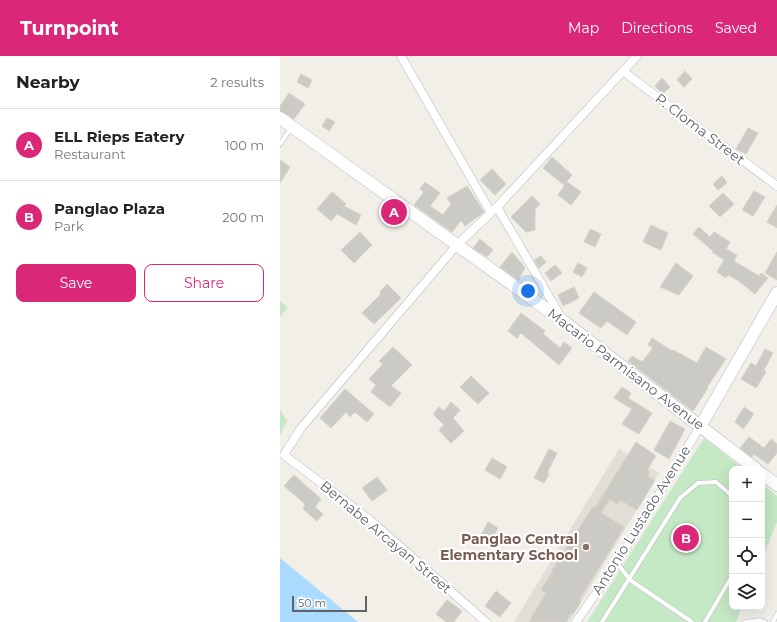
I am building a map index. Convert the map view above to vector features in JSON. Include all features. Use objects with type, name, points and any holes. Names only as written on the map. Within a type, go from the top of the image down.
[{"type":"street","points":[[402,56],[491,213]]},
{"type":"street","points":[[457,245],[497,207],[624,72],[637,56]]},
{"type":"street","name":"P. Cloma Street","points":[[624,72],[777,186]]},
{"type":"street","name":"Macario Parmisano Avenue","points":[[280,118],[563,321],[701,425],[752,466]]},
{"type":"street","points":[[497,207],[563,321]]},
{"type":"street","name":"Bernabe Arcayan Street","points":[[457,245],[336,389],[301,428],[284,455],[370,520],[486,622]]},
{"type":"street","name":"Antonio Lustado Avenue","points":[[576,622],[617,563],[701,425],[777,293]]},
{"type":"street","points":[[765,476],[777,485]]},
{"type":"lane","points":[[280,144],[292,126]]},
{"type":"lane","points":[[602,622],[630,580],[680,498],[698,483],[716,482],[729,493]]},
{"type":"lane","points":[[617,563],[630,580],[692,622]]},
{"type":"lane","points":[[705,622],[729,581]]},
{"type":"lane","points":[[773,622],[777,614]]},
{"type":"lane","points":[[745,622],[760,620],[764,622]]},
{"type":"shaded area","name":"Panglao Central Elementary School","points":[[619,449],[659,473],[569,622],[514,622]]},
{"type":"green space","points":[[280,301],[288,307],[280,317]]},
{"type":"green space","points":[[280,409],[287,421],[280,435]]},
{"type":"green space","points":[[704,438],[739,466],[729,466],[729,610],[741,610],[736,622],[587,622]]},
{"type":"green space","points":[[765,486],[777,496],[777,522],[765,552]]},
{"type":"water","points":[[280,558],[358,622],[280,622]]},
{"type":"building","points":[[685,71],[692,79],[684,87],[677,80]]},
{"type":"building","points":[[301,74],[312,80],[308,88],[297,82]]},
{"type":"building","points":[[662,78],[670,87],[663,94],[655,86]]},
{"type":"building","points":[[289,93],[305,104],[294,119],[280,111],[280,106]]},
{"type":"building","points":[[327,118],[335,122],[329,131],[322,126]]},
{"type":"building","points":[[748,128],[758,133],[746,154],[736,149]]},
{"type":"building","points":[[552,157],[572,175],[564,185],[543,168]]},
{"type":"building","points":[[280,160],[290,167],[280,183]]},
{"type":"building","points":[[492,169],[506,184],[495,195],[480,180]]},
{"type":"building","points":[[722,176],[727,183],[718,190],[713,184]]},
{"type":"building","points":[[425,182],[440,193],[430,206],[443,215],[451,204],[447,198],[467,186],[484,212],[465,226],[461,220],[452,232],[414,205],[424,192],[420,189]]},
{"type":"building","points":[[567,182],[581,192],[571,205],[558,195]]},
{"type":"building","points":[[754,191],[765,197],[753,216],[742,210]]},
{"type":"building","points":[[332,192],[346,204],[344,206],[361,215],[356,225],[337,214],[331,221],[317,209]]},
{"type":"building","points":[[723,193],[734,204],[720,217],[709,206]]},
{"type":"building","points":[[532,196],[540,204],[535,209],[535,230],[526,232],[511,217]]},
{"type":"building","points":[[777,205],[777,228],[767,222]]},
{"type":"building","points":[[651,225],[668,233],[661,250],[643,242]]},
{"type":"building","points":[[699,227],[710,237],[714,232],[730,242],[726,249],[737,255],[734,261],[759,276],[761,273],[768,278],[755,294],[739,281],[728,275],[726,278],[717,272],[724,260],[712,252],[713,251],[693,234]]},
{"type":"building","points":[[590,229],[601,234],[595,247],[584,242]]},
{"type":"building","points":[[360,232],[372,245],[354,263],[341,250]]},
{"type":"building","points":[[480,239],[493,250],[487,257],[473,248]]},
{"type":"building","points":[[512,252],[525,268],[518,280],[500,267]]},
{"type":"building","points":[[777,252],[777,280],[765,273]]},
{"type":"building","points":[[541,256],[546,262],[539,268],[534,260]]},
{"type":"building","points":[[578,263],[587,268],[582,277],[573,272]]},
{"type":"building","points":[[676,263],[693,276],[679,295],[660,287]]},
{"type":"building","points":[[555,265],[562,273],[551,281],[545,273]]},
{"type":"building","points":[[387,284],[401,298],[374,324],[362,313],[381,294],[380,292]]},
{"type":"building","points":[[574,287],[579,298],[563,306],[558,295]]},
{"type":"building","points":[[594,292],[636,322],[627,335],[607,321],[601,328],[579,313]]},
{"type":"building","points":[[521,313],[545,331],[543,334],[560,348],[564,342],[572,348],[559,365],[521,333],[517,338],[508,331]]},
{"type":"building","points":[[652,338],[672,351],[673,350],[697,363],[706,347],[726,359],[693,411],[628,361],[632,356],[642,362],[653,348],[648,345]]},
{"type":"building","points":[[393,347],[412,365],[391,386],[401,393],[390,407],[371,392],[376,385],[369,379],[383,364],[379,361]]},
{"type":"building","points":[[765,349],[773,353],[764,370],[766,372],[756,388],[741,379],[751,363],[756,366]]},
{"type":"building","points":[[471,376],[489,393],[478,404],[460,387]]},
{"type":"building","points":[[622,387],[631,393],[628,398],[652,413],[639,434],[622,424],[632,409],[614,398]]},
{"type":"building","points":[[345,389],[374,414],[367,422],[355,412],[350,417],[346,412],[331,428],[320,418]]},
{"type":"building","points":[[451,402],[460,410],[453,418],[464,431],[451,443],[439,430],[444,425],[433,414],[439,407],[444,411]]},
{"type":"building","points":[[744,407],[754,414],[743,429],[735,422]]},
{"type":"building","points":[[670,421],[685,429],[669,459],[654,450]]},
{"type":"building","points":[[749,437],[764,448],[771,439],[777,444],[777,453],[768,464],[754,454],[752,457],[740,448]]},
{"type":"building","name":"Panglao Central Elementary School","points":[[636,442],[656,456],[647,470],[650,472],[647,476],[655,480],[637,510],[620,500],[617,504],[610,499],[601,513],[624,527],[579,600],[581,602],[573,614],[571,613],[566,622],[529,622],[546,593],[541,590],[553,571],[552,570],[593,507],[595,508]]},
{"type":"building","points":[[549,449],[557,453],[547,473],[549,474],[544,483],[534,478]]},
{"type":"building","points":[[492,458],[507,467],[500,479],[485,470]]},
{"type":"building","points":[[294,475],[321,499],[315,507],[323,514],[317,521],[303,509],[305,506],[304,503],[284,486]]},
{"type":"building","points":[[377,477],[387,490],[372,501],[362,488]]},
{"type":"building","points":[[488,522],[498,528],[491,540],[481,535]]},
{"type":"building","points":[[496,591],[511,603],[500,617],[485,606]]},
{"type":"building","points":[[447,600],[462,611],[454,622],[446,622],[436,614]]},
{"type":"place","name":"ELL Rieps Eatery","points":[[394,212]]},
{"type":"place","name":"Panglao Plaza","points":[[686,538]]},
{"type":"place","name":"Panglao Central Elementary School","points":[[586,547]]}]
